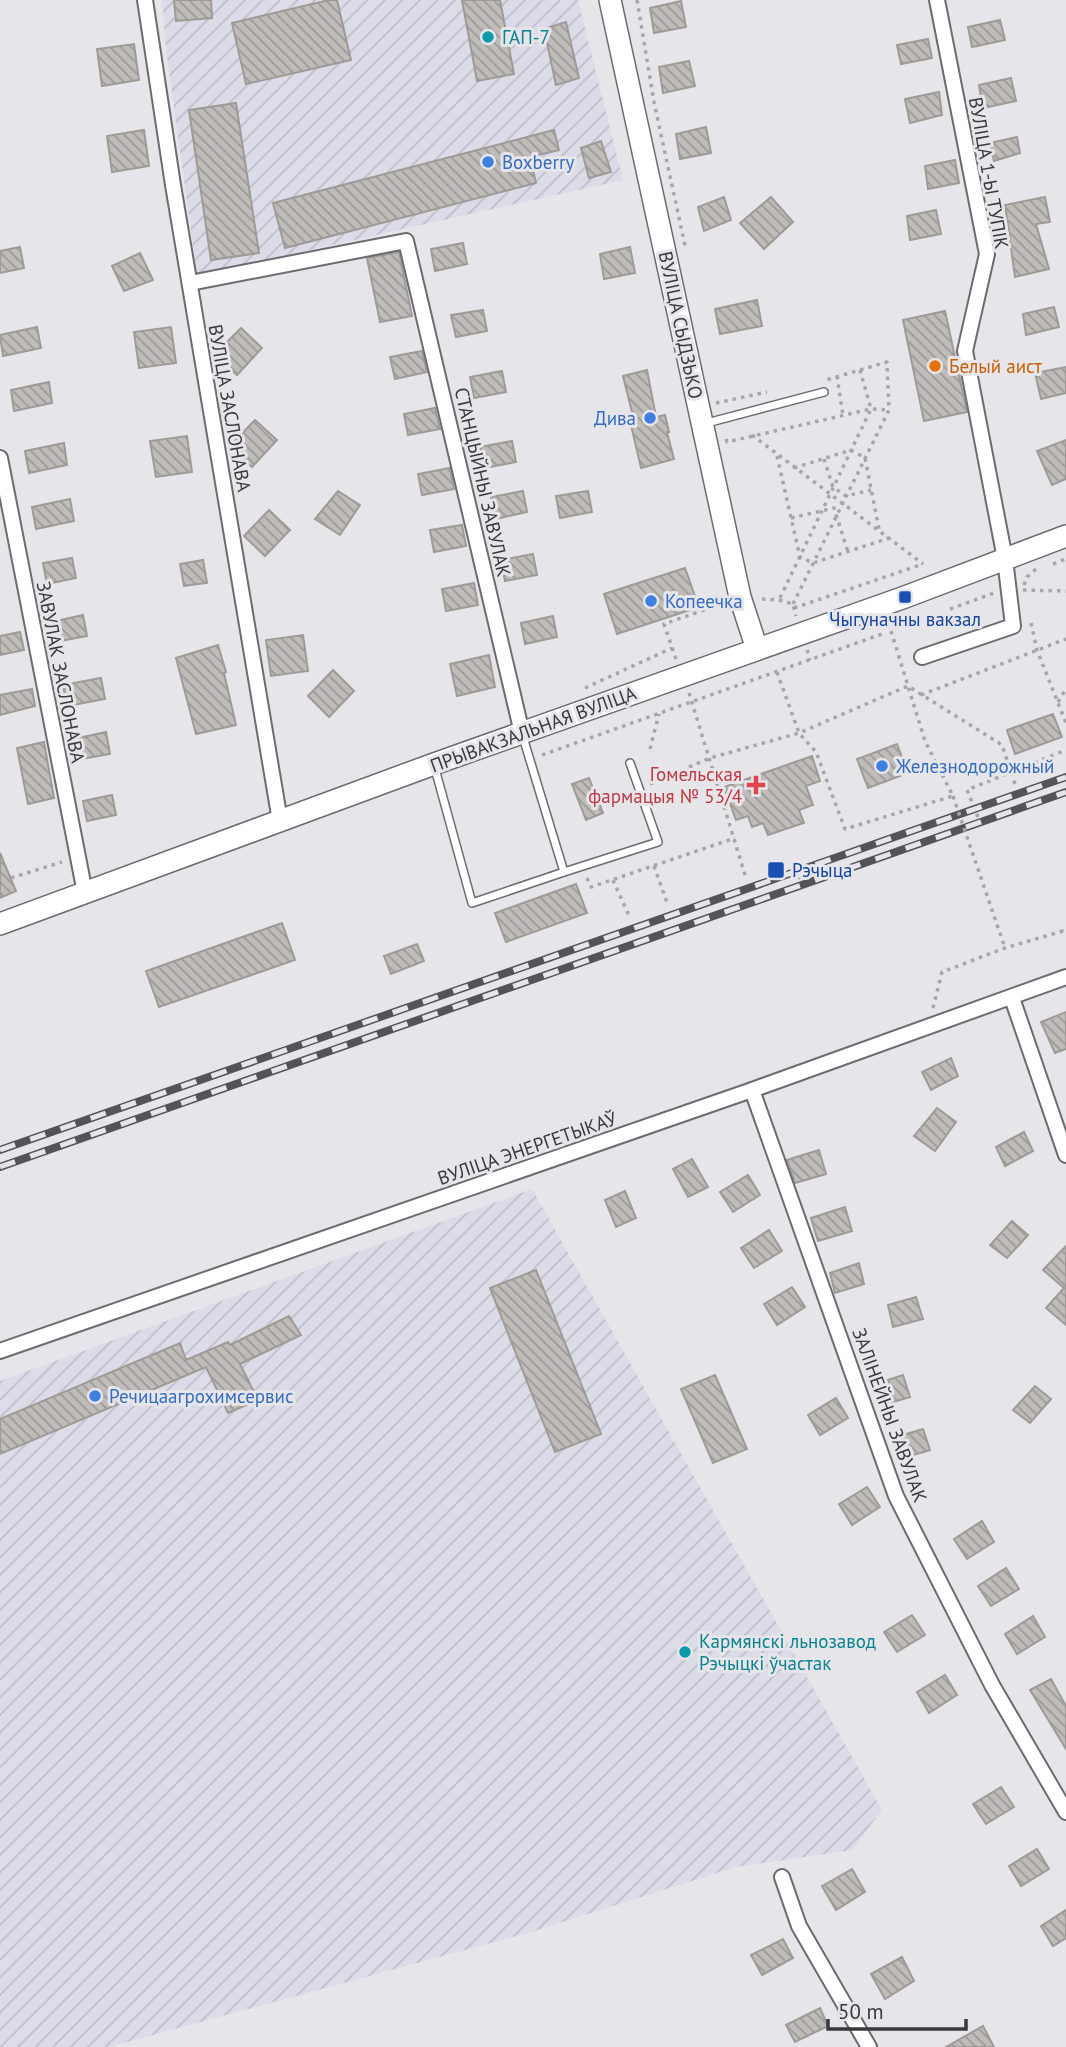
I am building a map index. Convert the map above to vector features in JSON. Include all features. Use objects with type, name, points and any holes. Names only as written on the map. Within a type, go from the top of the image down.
[{"type":"main road","name":"ВУЛІЦА СЫДЗЬКО","points":[[610,0],[711,421],[740,597],[757,649]]},
{"type":"main road","name":"ПРЫВАКЗАЛЬНАЯ ВУЛІЦА","points":[[0,924],[1066,536]]},
{"type":"street","name":"ВУЛІЦА ЗАСЛОНАВА","points":[[145,0],[280,821]]},
{"type":"street","name":"ВУЛІЦА 1-Ы ТУПІК","points":[[922,657],[1013,626],[1004,559],[965,351],[987,254],[937,0]]},
{"type":"street","name":"СТАНЦЫЙНЫ ЗАВУЛАК","points":[[190,283],[406,241],[522,733]]},
{"type":"street","name":"ЗАВУЛАК ЗАСЛОНАВА","points":[[0,458],[85,893]]},
{"type":"street","name":"ВУЛІЦА ЭНЕРГЕТЫКАЎ","points":[[0,1352],[752,1090],[1066,977]]},
{"type":"street","points":[[1012,998],[1066,1154]]},
{"type":"street","name":"ЗАЛІНЕЙНЫ ЗАВУЛАК","points":[[752,1090],[897,1496],[992,1685],[1066,1812]]},
{"type":"street","points":[[782,1877],[799,1926],[869,2047]]},
{"type":"lane","points":[[711,421],[824,392]]},
{"type":"lane","points":[[522,733],[564,873]]},
{"type":"lane","points":[[434,764],[472,903],[658,842],[631,763]]},
{"type":"path","points":[[810,660],[793,606],[889,410],[887,362],[817,382]]},
{"type":"path","points":[[779,600],[871,409],[860,370]]},
{"type":"path","points":[[837,376],[843,416]]},
{"type":"path","points":[[779,390],[714,403],[711,421],[727,442],[871,409],[889,410]]},
{"type":"path","points":[[746,878],[692,702],[664,624],[740,597],[779,600],[793,606],[923,564],[752,435]]},
{"type":"path","points":[[794,468],[851,450],[865,458],[880,531]]},
{"type":"path","points":[[777,454],[800,557],[813,564],[889,538]]},
{"type":"path","points":[[824,458],[833,487],[846,496],[872,490]]},
{"type":"path","points":[[791,517],[834,508],[848,552]]},
{"type":"path","points":[[1023,590],[1027,577],[1036,569],[1066,559]]},
{"type":"path","points":[[891,631],[925,741],[953,796],[1005,948]]},
{"type":"path","points":[[530,759],[882,634]]},
{"type":"path","points":[[921,695],[1066,639]]},
{"type":"path","points":[[574,693],[672,648]]},
{"type":"path","points":[[1037,650],[1066,723]]},
{"type":"path","points":[[777,672],[799,733],[816,752],[845,829],[953,796]]},
{"type":"path","points":[[908,686],[1002,745],[1015,784]]},
{"type":"path","points":[[639,788],[710,758],[799,733],[908,686]]},
{"type":"path","points":[[1058,702],[1066,688]]},
{"type":"path","points":[[650,749],[659,714]]},
{"type":"path","points":[[978,817],[967,790],[1066,750]]},
{"type":"path","points":[[583,866],[591,887],[735,838]]},
{"type":"path","points":[[11,878],[78,858]]},
{"type":"path","points":[[793,862],[800,879]]},
{"type":"path","points":[[654,866],[668,905]]},
{"type":"path","points":[[612,880],[630,918]]},
{"type":"path","points":[[929,1025],[942,972],[1005,948],[1063,931],[1066,934]]},
{"type":"shaded area","points":[[162,0],[578,0],[623,180],[197,275],[165,42]]},
{"type":"shaded area","points":[[532,1189],[882,1810],[852,1850],[736,1867],[531,1932],[109,2047],[0,2047],[0,1381]]},
{"type":"building","points":[[174,0],[211,0],[212,18],[176,21]]},
{"type":"building","points":[[337,0],[351,60],[246,84],[232,23]]},
{"type":"building","name":"ГАП-7","points":[[462,0],[500,0],[514,74],[477,81]]},
{"type":"building","points":[[681,1],[686,27],[654,33],[650,8]]},
{"type":"building","points":[[1000,20],[1005,40],[972,47],[968,27]]},
{"type":"building","points":[[566,22],[579,78],[556,85],[544,29]]},
{"type":"building","points":[[928,39],[932,58],[901,64],[897,45]]},
{"type":"building","points":[[134,44],[139,80],[102,86],[97,49]]},
{"type":"building","points":[[689,61],[695,86],[663,93],[659,67]]},
{"type":"building","points":[[1011,78],[1016,101],[983,108],[979,85]]},
{"type":"building","points":[[939,92],[942,115],[910,123],[905,99]]},
{"type":"building","points":[[236,103],[259,253],[211,260],[189,110]]},
{"type":"building","points":[[706,127],[711,153],[680,159],[676,134]]},
{"type":"building","points":[[144,130],[149,166],[112,172],[107,136]]},
{"type":"building","points":[[554,130],[559,150],[530,157],[536,183],[285,248],[273,203]]},
{"type":"building","points":[[1017,137],[1020,153],[994,161],[990,143]]},
{"type":"building","points":[[601,141],[611,172],[589,178],[581,148]]},
{"type":"building","points":[[955,160],[959,183],[928,189],[925,166]]},
{"type":"building","points":[[724,197],[731,220],[704,231],[698,207]]},
{"type":"building","points":[[771,197],[793,222],[764,249],[740,223]]},
{"type":"building","points":[[1045,197],[1050,222],[1036,224],[1049,269],[1015,277],[1005,205]]},
{"type":"building","points":[[936,210],[941,234],[910,240],[907,216]]},
{"type":"building","points":[[463,243],[467,264],[435,271],[431,249]]},
{"type":"building","points":[[20,247],[24,268],[0,273],[0,251]]},
{"type":"building","points":[[630,247],[635,273],[604,279],[600,254]]},
{"type":"building","points":[[399,252],[412,316],[380,322],[367,258]]},
{"type":"building","points":[[140,253],[153,280],[124,291],[112,266]]},
{"type":"building","points":[[757,300],[762,326],[720,334],[715,309]]},
{"type":"building","points":[[1054,307],[1059,327],[1026,335],[1023,314]]},
{"type":"building","points":[[483,310],[487,331],[456,337],[451,315]]},
{"type":"building","name":"Белый аист","points":[[945,311],[967,412],[924,421],[903,320]]},
{"type":"building","points":[[37,327],[41,348],[3,356],[0,335]]},
{"type":"building","points":[[171,327],[176,363],[139,368],[134,332]]},
{"type":"building","points":[[241,328],[262,348],[237,375],[215,354]]},
{"type":"building","points":[[422,351],[427,372],[395,379],[390,357]]},
{"type":"building","points":[[1066,367],[1066,393],[1041,399],[1035,373]]},
{"type":"building","name":"Дива","points":[[647,370],[656,417],[665,415],[674,459],[641,468],[630,421],[634,420],[623,376]]},
{"type":"building","points":[[502,371],[506,392],[474,398],[470,377]]},
{"type":"building","points":[[49,382],[52,403],[14,411],[11,390]]},
{"type":"building","points":[[435,408],[440,429],[408,435],[404,414]]},
{"type":"building","points":[[255,420],[277,440],[252,467],[230,446]]},
{"type":"building","points":[[187,436],[192,472],[156,477],[150,441]]},
{"type":"building","points":[[1066,440],[1066,479],[1052,485],[1037,451]]},
{"type":"building","points":[[512,441],[516,462],[484,468],[480,447]]},
{"type":"building","points":[[64,443],[67,465],[29,473],[25,451]]},
{"type":"building","points":[[450,468],[454,489],[422,495],[418,474]]},
{"type":"building","points":[[338,491],[360,505],[340,535],[315,519]]},
{"type":"building","points":[[523,491],[527,512],[496,519],[491,497]]},
{"type":"building","points":[[588,491],[592,512],[560,518],[556,496]]},
{"type":"building","points":[[70,499],[74,521],[36,529],[32,507]]},
{"type":"building","points":[[269,510],[290,530],[265,556],[244,536]]},
{"type":"building","points":[[462,525],[466,546],[434,552],[430,530]]},
{"type":"building","points":[[533,554],[537,575],[505,581],[501,560]]},
{"type":"building","points":[[72,558],[76,578],[47,584],[43,563]]},
{"type":"building","points":[[203,560],[207,583],[184,586],[180,564]]},
{"type":"building","name":"Копеечка","points":[[685,568],[699,607],[617,634],[604,594]]},
{"type":"building","points":[[474,583],[478,605],[446,611],[442,589]]},
{"type":"building","points":[[83,615],[87,636],[60,641],[56,621]]},
{"type":"building","points":[[553,616],[557,637],[525,644],[521,623]]},
{"type":"building","points":[[20,632],[24,650],[0,655],[0,636]]},
{"type":"building","points":[[303,635],[308,671],[271,676],[266,640]]},
{"type":"building","points":[[218,645],[236,725],[196,734],[176,658]]},
{"type":"building","points":[[489,655],[495,687],[457,696],[450,664]]},
{"type":"building","points":[[333,670],[354,691],[329,717],[308,696]]},
{"type":"building","points":[[101,678],[105,699],[67,706],[63,685]]},
{"type":"building","points":[[32,689],[35,706],[0,715],[0,695]]},
{"type":"building","points":[[1053,714],[1062,737],[1015,754],[1007,730]]},
{"type":"building","points":[[106,732],[110,754],[81,759],[78,738]]},
{"type":"building","points":[[44,742],[54,798],[28,804],[17,748]]},
{"type":"building","name":"Железнодорожный","points":[[897,744],[908,773],[868,788],[857,759]]},
{"type":"building","name":"Рэчыца","points":[[812,756],[820,781],[806,786],[813,805],[799,810],[804,823],[768,835],[763,823],[752,827],[748,816],[736,820],[724,787]]},
{"type":"building","points":[[589,778],[603,813],[586,820],[572,784]]},
{"type":"building","points":[[112,795],[116,815],[87,821],[83,801]]},
{"type":"building","points":[[0,853],[16,891],[0,898]]},
{"type":"building","points":[[576,884],[587,913],[506,942],[495,913]]},
{"type":"building","points":[[282,923],[295,960],[159,1007],[146,971]]},
{"type":"building","points":[[417,944],[424,961],[391,974],[384,956]]},
{"type":"building","points":[[1066,1012],[1066,1049],[1055,1053],[1041,1022]]},
{"type":"building","points":[[951,1058],[958,1076],[931,1090],[922,1072]]},
{"type":"building","points":[[937,1108],[956,1122],[935,1151],[914,1136]]},
{"type":"building","points":[[1024,1132],[1033,1151],[1005,1166],[996,1147]]},
{"type":"building","points":[[819,1150],[826,1174],[795,1183],[787,1160]]},
{"type":"building","points":[[692,1159],[708,1187],[688,1197],[673,1169]]},
{"type":"building","points":[[748,1175],[760,1195],[733,1212],[720,1192]]},
{"type":"building","points":[[625,1191],[636,1218],[616,1227],[605,1200]]},
{"type":"building","points":[[845,1207],[852,1231],[818,1241],[811,1218]]},
{"type":"building","points":[[1012,1221],[1028,1235],[1007,1258],[990,1245]]},
{"type":"building","points":[[769,1230],[782,1251],[754,1268],[741,1248]]},
{"type":"building","points":[[1066,1246],[1066,1325],[1046,1308],[1064,1288],[1043,1270]]},
{"type":"building","points":[[859,1263],[864,1284],[835,1293],[830,1273]]},
{"type":"building","points":[[536,1270],[601,1434],[555,1452],[490,1288]]},
{"type":"building","points":[[792,1287],[805,1307],[777,1325],[764,1304]]},
{"type":"building","points":[[916,1297],[923,1319],[893,1327],[888,1305]]},
{"type":"building","name":"Речицаагрохимсервис","points":[[289,1316],[301,1335],[240,1364],[258,1400],[228,1413],[206,1367],[0,1454],[0,1419],[180,1343],[186,1360],[228,1342],[230,1345]]},
{"type":"building","points":[[715,1375],[747,1449],[713,1463],[681,1389]]},
{"type":"building","points":[[903,1375],[910,1397],[883,1405],[876,1384]]},
{"type":"building","points":[[1035,1386],[1051,1399],[1030,1423],[1013,1410]]},
{"type":"building","points":[[836,1398],[848,1418],[820,1435],[808,1415]]},
{"type":"building","points":[[923,1429],[930,1450],[900,1459],[893,1438]]},
{"type":"building","points":[[867,1487],[880,1507],[852,1525],[839,1504]]},
{"type":"building","points":[[982,1521],[994,1542],[967,1559],[954,1539]]},
{"type":"building","points":[[1006,1568],[1019,1589],[991,1606],[978,1586]]},
{"type":"building","points":[[912,1615],[925,1635],[897,1652],[884,1632]]},
{"type":"building","points":[[1033,1616],[1045,1637],[1017,1654],[1005,1634]]},
{"type":"building","points":[[945,1675],[957,1695],[929,1713],[917,1692]]},
{"type":"building","points":[[1051,1679],[1066,1706],[1066,1749],[1030,1690]]},
{"type":"building","points":[[1001,1787],[1014,1807],[986,1824],[973,1804]]},
{"type":"building","points":[[1037,1849],[1049,1869],[1021,1886],[1009,1866]]},
{"type":"building","points":[[852,1869],[865,1892],[836,1910],[822,1886]]},
{"type":"building","points":[[1066,1910],[1066,1938],[1053,1946],[1041,1926]]},
{"type":"building","points":[[783,1939],[793,1958],[762,1975],[751,1955]]},
{"type":"building","points":[[902,1957],[914,1981],[885,1999],[871,1974]]},
{"type":"building","points":[[820,2008],[828,2026],[795,2042],[786,2025]]},
{"type":"building","points":[[983,2026],[994,2047],[946,2047]]},
{"type":"railway","points":[[0,1150],[1066,777]]},
{"type":"railway","points":[[0,1167],[1066,792]]},
{"type":"place","name":"ГАП-7","points":[[488,37]]},
{"type":"place","name":"Boxberry","points":[[488,162]]},
{"type":"place","name":"Белый аист","points":[[935,366]]},
{"type":"place","name":"Дива","points":[[650,418]]},
{"type":"place","name":"Чыгуначны вакзал","points":[[905,597]]},
{"type":"place","name":"Копеечка","points":[[651,601]]},
{"type":"place","name":"Железнодорожный","points":[[882,766]]},
{"type":"place","name":"Гомельская фармацыя № 53/4","points":[[756,785]]},
{"type":"place","name":"Рэчыца","points":[[776,870]]},
{"type":"place","name":"Речицаагрохимсервис","points":[[95,1396]]},
{"type":"place","name":"Кармянскі льнозавод Рэчыцкі ўчастак","points":[[685,1652]]}]
